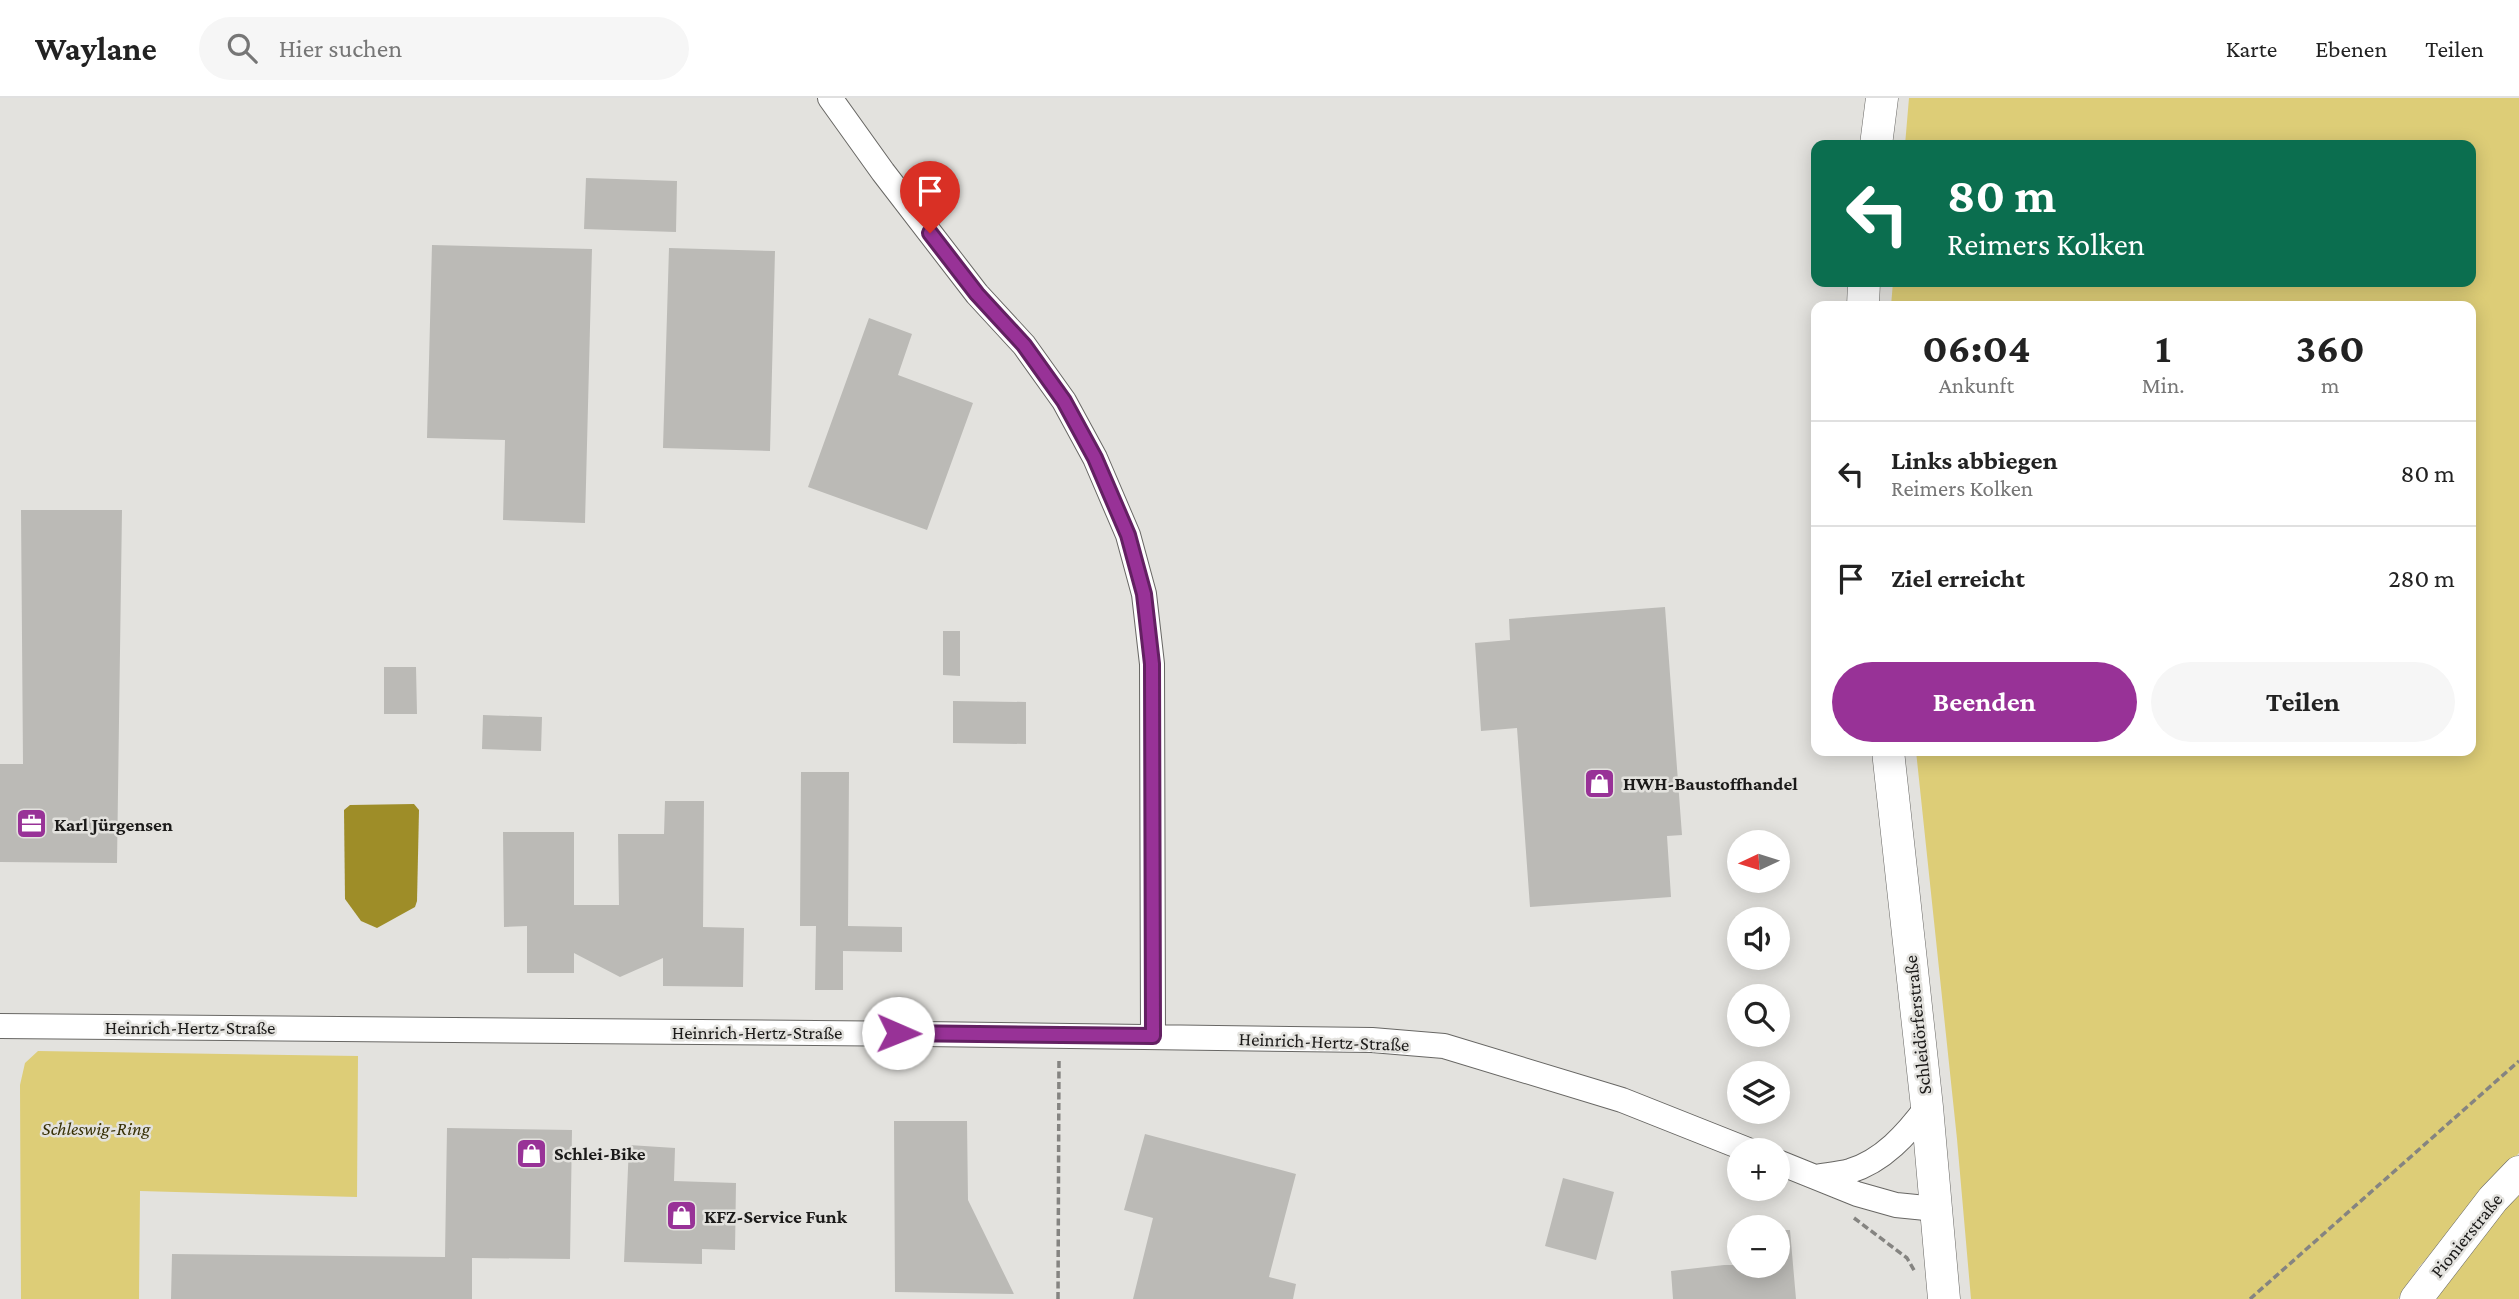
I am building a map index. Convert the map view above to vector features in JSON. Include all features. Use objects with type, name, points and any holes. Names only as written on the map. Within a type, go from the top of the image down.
[{"type":"street","points":[[830,98],[977,294],[1024,345],[1064,401],[1095,458],[1128,535],[1144,594],[1152,664],[1153,1036]]},
{"type":"street","points":[[1877,140],[1882,98]]},
{"type":"street","name":"Schleidörferstraße","points":[[1889,756],[1927,1107],[1944,1299]]},
{"type":"street","name":"Heinrich-Hertz-Straße","points":[[0,1026],[1372,1040],[1444,1046],[1622,1100],[1727,1142]]},
{"type":"street","points":[[1816,1177],[1851,1171],[1883,1154],[1908,1132],[1927,1107]]},
{"type":"street","points":[[1790,1167],[1857,1194],[1896,1205],[1936,1209]]},
{"type":"street","name":"Pionierstraße","points":[[2416,1299],[2493,1199],[2519,1172]]},
{"type":"path","points":[[1058,1299],[1059,1035]]},
{"type":"path","points":[[2250,1299],[2519,1061]]},
{"type":"path","points":[[1854,1218],[1907,1258],[1918,1278]]},
{"type":"green space","points":[[1909,98],[2519,98],[2519,1153],[2419,1267],[2398,1299],[1971,1299],[1917,756],[2476,756],[2476,301],[1891,301],[1893,287],[2476,287],[2476,140],[1905,140]]},
{"type":"green space","name":"Schleswig-Ring","points":[[38,1051],[358,1056],[357,1197],[140,1191],[139,1299],[21,1299],[20,1085],[25,1063]]},
{"type":"green space","points":[[2519,1191],[2519,1299],[2431,1299]]},
{"type":"shaded area","points":[[414,804],[419,810],[417,901],[415,907],[377,928],[361,921],[345,899],[344,810],[350,805]]},
{"type":"building","points":[[586,178],[677,181],[676,232],[584,229]]},
{"type":"building","points":[[432,245],[592,249],[585,523],[503,520],[505,440],[427,438]]},
{"type":"building","points":[[669,248],[775,251],[770,451],[663,448]]},
{"type":"building","points":[[869,318],[912,334],[898,375],[973,403],[927,530],[808,487]]},
{"type":"building","points":[[21,510],[122,510],[117,863],[0,862],[0,764],[23,764]]},
{"type":"building","name":"HWH-Baustoffhandel","points":[[1665,607],[1682,835],[1667,836],[1671,897],[1530,907],[1517,728],[1481,731],[1475,643],[1510,640],[1509,619]]},
{"type":"building","points":[[943,631],[960,631],[960,676],[943,675]]},
{"type":"building","points":[[384,667],[416,667],[417,714],[384,714]]},
{"type":"building","points":[[953,701],[1026,702],[1026,744],[953,743]]},
{"type":"building","points":[[483,715],[542,717],[541,751],[482,749]]},
{"type":"building","points":[[801,772],[849,772],[848,926],[902,927],[902,952],[843,951],[843,990],[815,990],[816,926],[800,926]]},
{"type":"building","points":[[665,801],[704,801],[703,927],[744,928],[743,987],[663,986],[663,958],[620,977],[574,953],[574,973],[527,973],[527,926],[504,927],[503,832],[574,832],[574,905],[619,905],[618,834],[664,834]]},
{"type":"building","points":[[894,1121],[967,1121],[968,1200],[1014,1294],[895,1292]]},
{"type":"building","points":[[447,1128],[572,1130],[570,1259],[472,1258],[472,1299],[171,1299],[172,1254],[445,1257]]},
{"type":"building","points":[[1145,1134],[1296,1174],[1269,1277],[1296,1284],[1293,1299],[1133,1299],[1153,1218],[1124,1210]]},
{"type":"building","name":"KFZ-Service Funk","points":[[629,1145],[675,1148],[674,1181],[736,1183],[735,1250],[702,1249],[702,1264],[624,1262]]},
{"type":"building","points":[[1563,1178],[1614,1192],[1596,1260],[1545,1246]]},
{"type":"building","points":[[1790,1230],[1796,1299],[1673,1299],[1671,1271],[1727,1265],[1727,1278],[1790,1278]]},
{"type":"place","name":"HWH-Baustoffhandel","points":[[1600,783]]},
{"type":"place","name":"Karl Jürgensen","points":[[31,824]]},
{"type":"place","name":"Schlei-Bike","points":[[531,1153]]},
{"type":"place","name":"KFZ-Service Funk","points":[[681,1216]]},
{"type":"route","points":[[898,1033],[1153,1036],[1152,664],[1144,594],[1128,535],[1095,458],[1064,401],[1024,345],[977,294],[930,233]]}]
